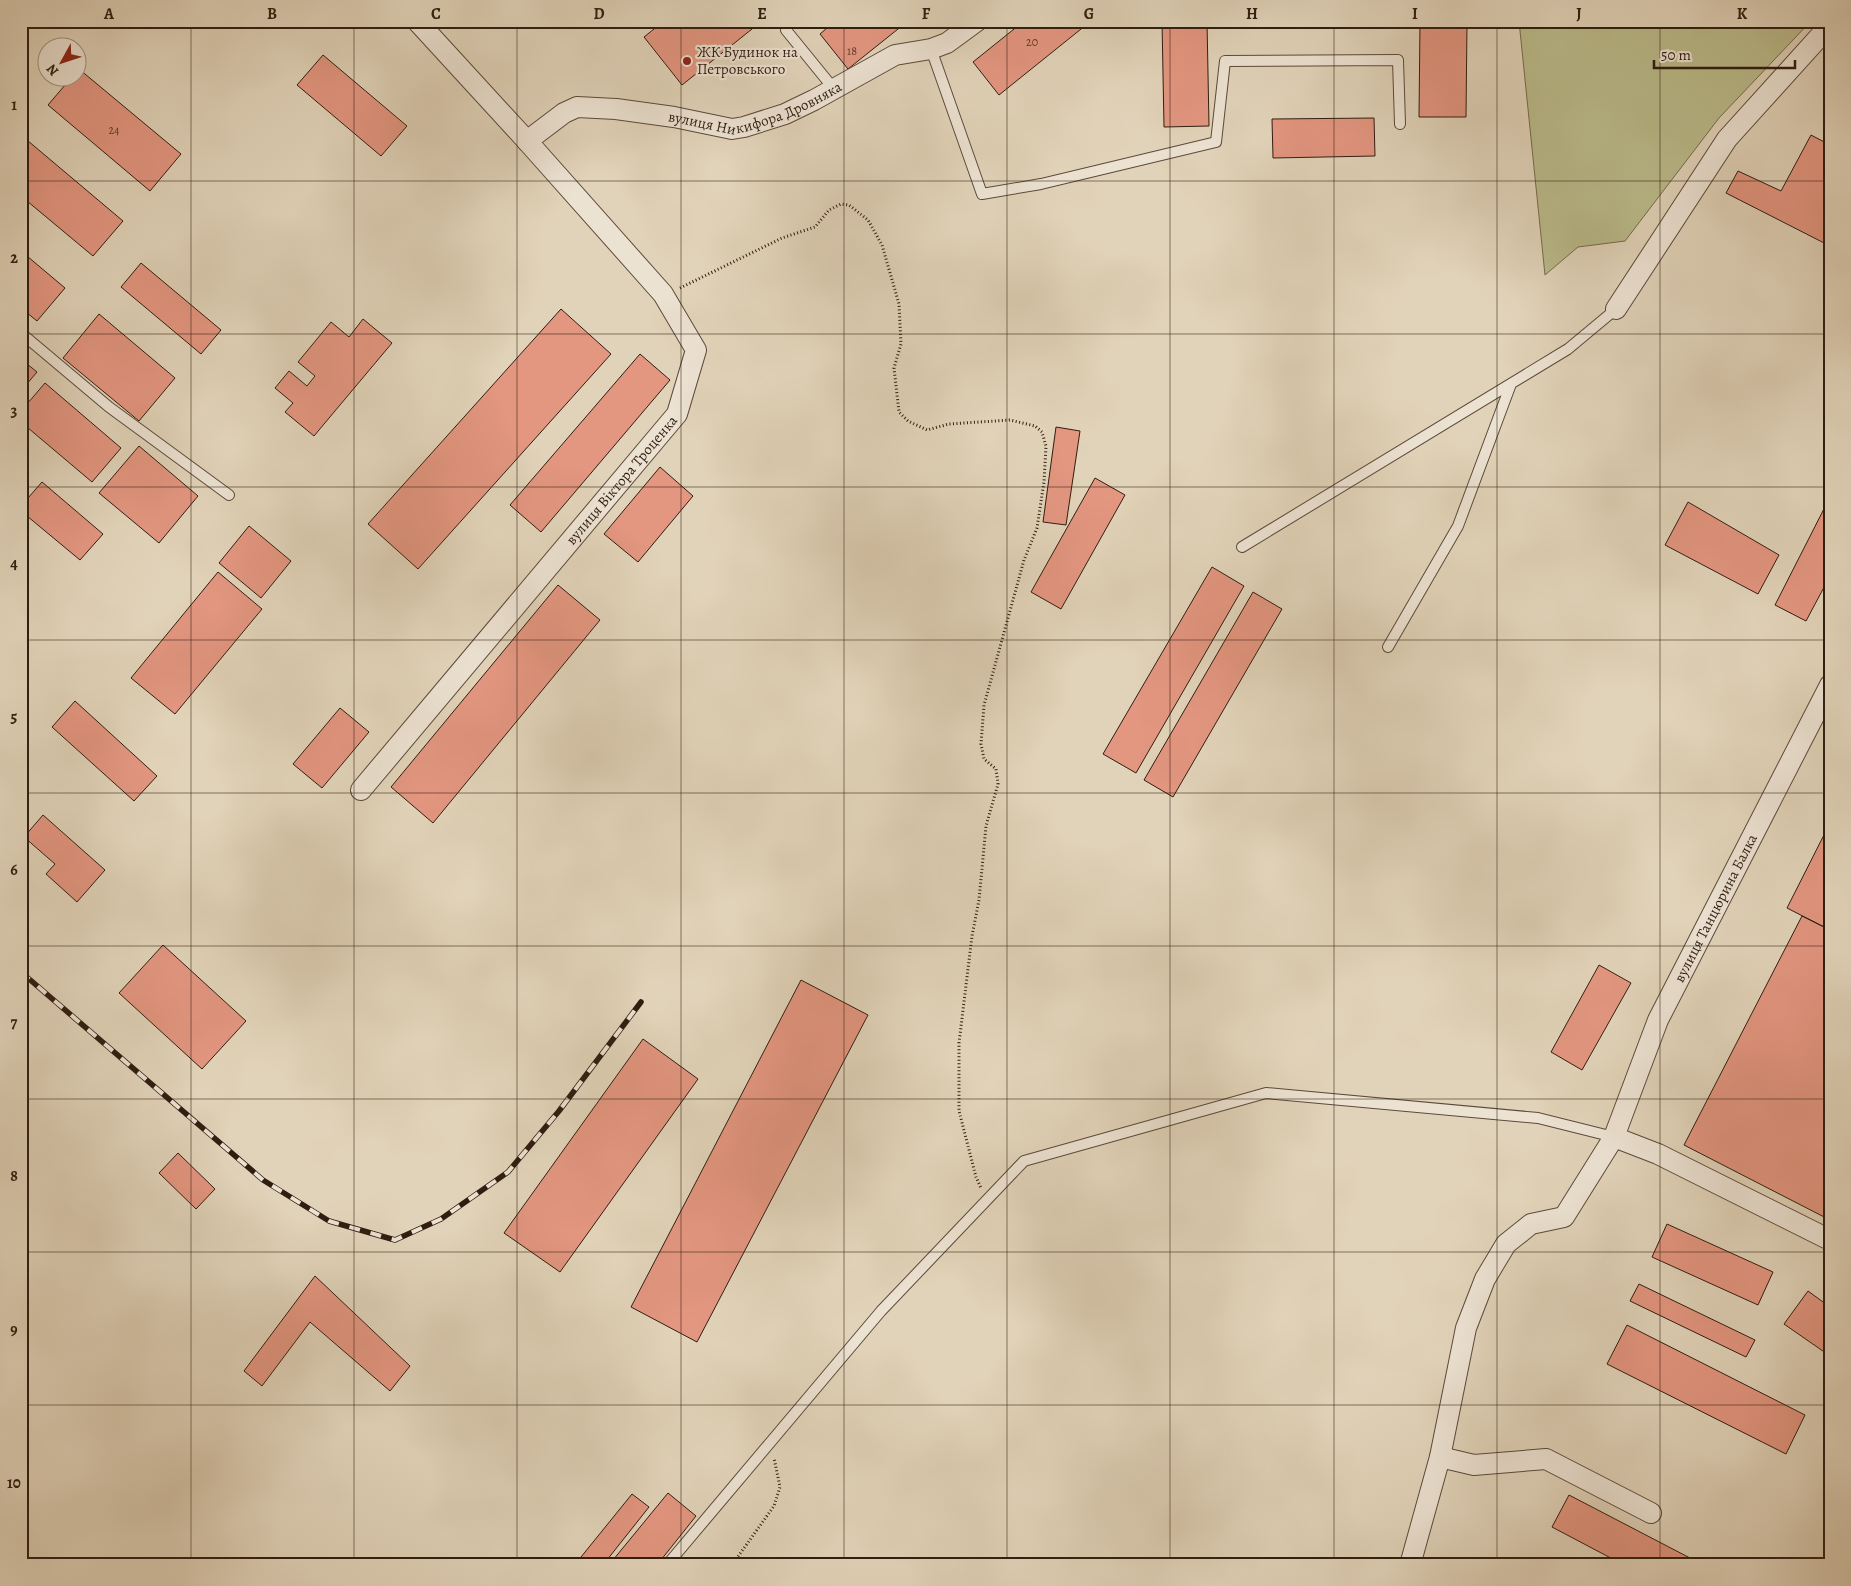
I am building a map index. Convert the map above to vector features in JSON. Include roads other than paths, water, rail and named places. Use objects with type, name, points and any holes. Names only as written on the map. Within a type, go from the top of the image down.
[{"type":"street","name":"вулиця Віктора Троценка","points":[[360,790],[677,414],[696,350],[664,294],[417,21]]},
{"type":"street","name":"вулиця Никифора Дровняка","points":[[527,141],[564,113],[577,107],[616,109],[674,117],[732,129],[762,122],[785,114],[895,55],[931,49],[957,37],[977,21]]},
{"type":"street","points":[[1616,309],[1727,139],[1830,25]]},
{"type":"street","name":"вулиця Танцюрина Балка","points":[[1410,1565],[1440,1458],[1466,1328],[1485,1279],[1506,1244],[1518,1234],[1531,1224],[1564,1217],[1614,1137],[1658,1020],[1830,685]]},
{"type":"street","points":[[1614,1137],[1658,1154],[1830,1240]]},
{"type":"street","points":[[1440,1458],[1474,1465],[1546,1460],[1651,1512]]},
{"type":"lane","points":[[786,30],[834,89]]},
{"type":"lane","points":[[931,49],[982,194],[1041,184],[1216,142],[1225,62],[1398,60],[1400,124]]},
{"type":"lane","points":[[1242,547],[1568,349],[1616,309]]},
{"type":"lane","points":[[21,333],[109,407],[229,495]]},
{"type":"lane","points":[[1388,647],[1458,526],[1511,384]]},
{"type":"lane","points":[[667,1565],[881,1311],[1024,1161],[1266,1093],[1538,1118],[1614,1137]]},
{"type":"railway","points":[[21,972],[263,1180],[329,1221],[395,1240],[441,1219],[508,1172],[559,1111],[641,1002]]},
{"type":"place","name":"ЖК Будинок на Петровського","points":[[687,61]]}]
